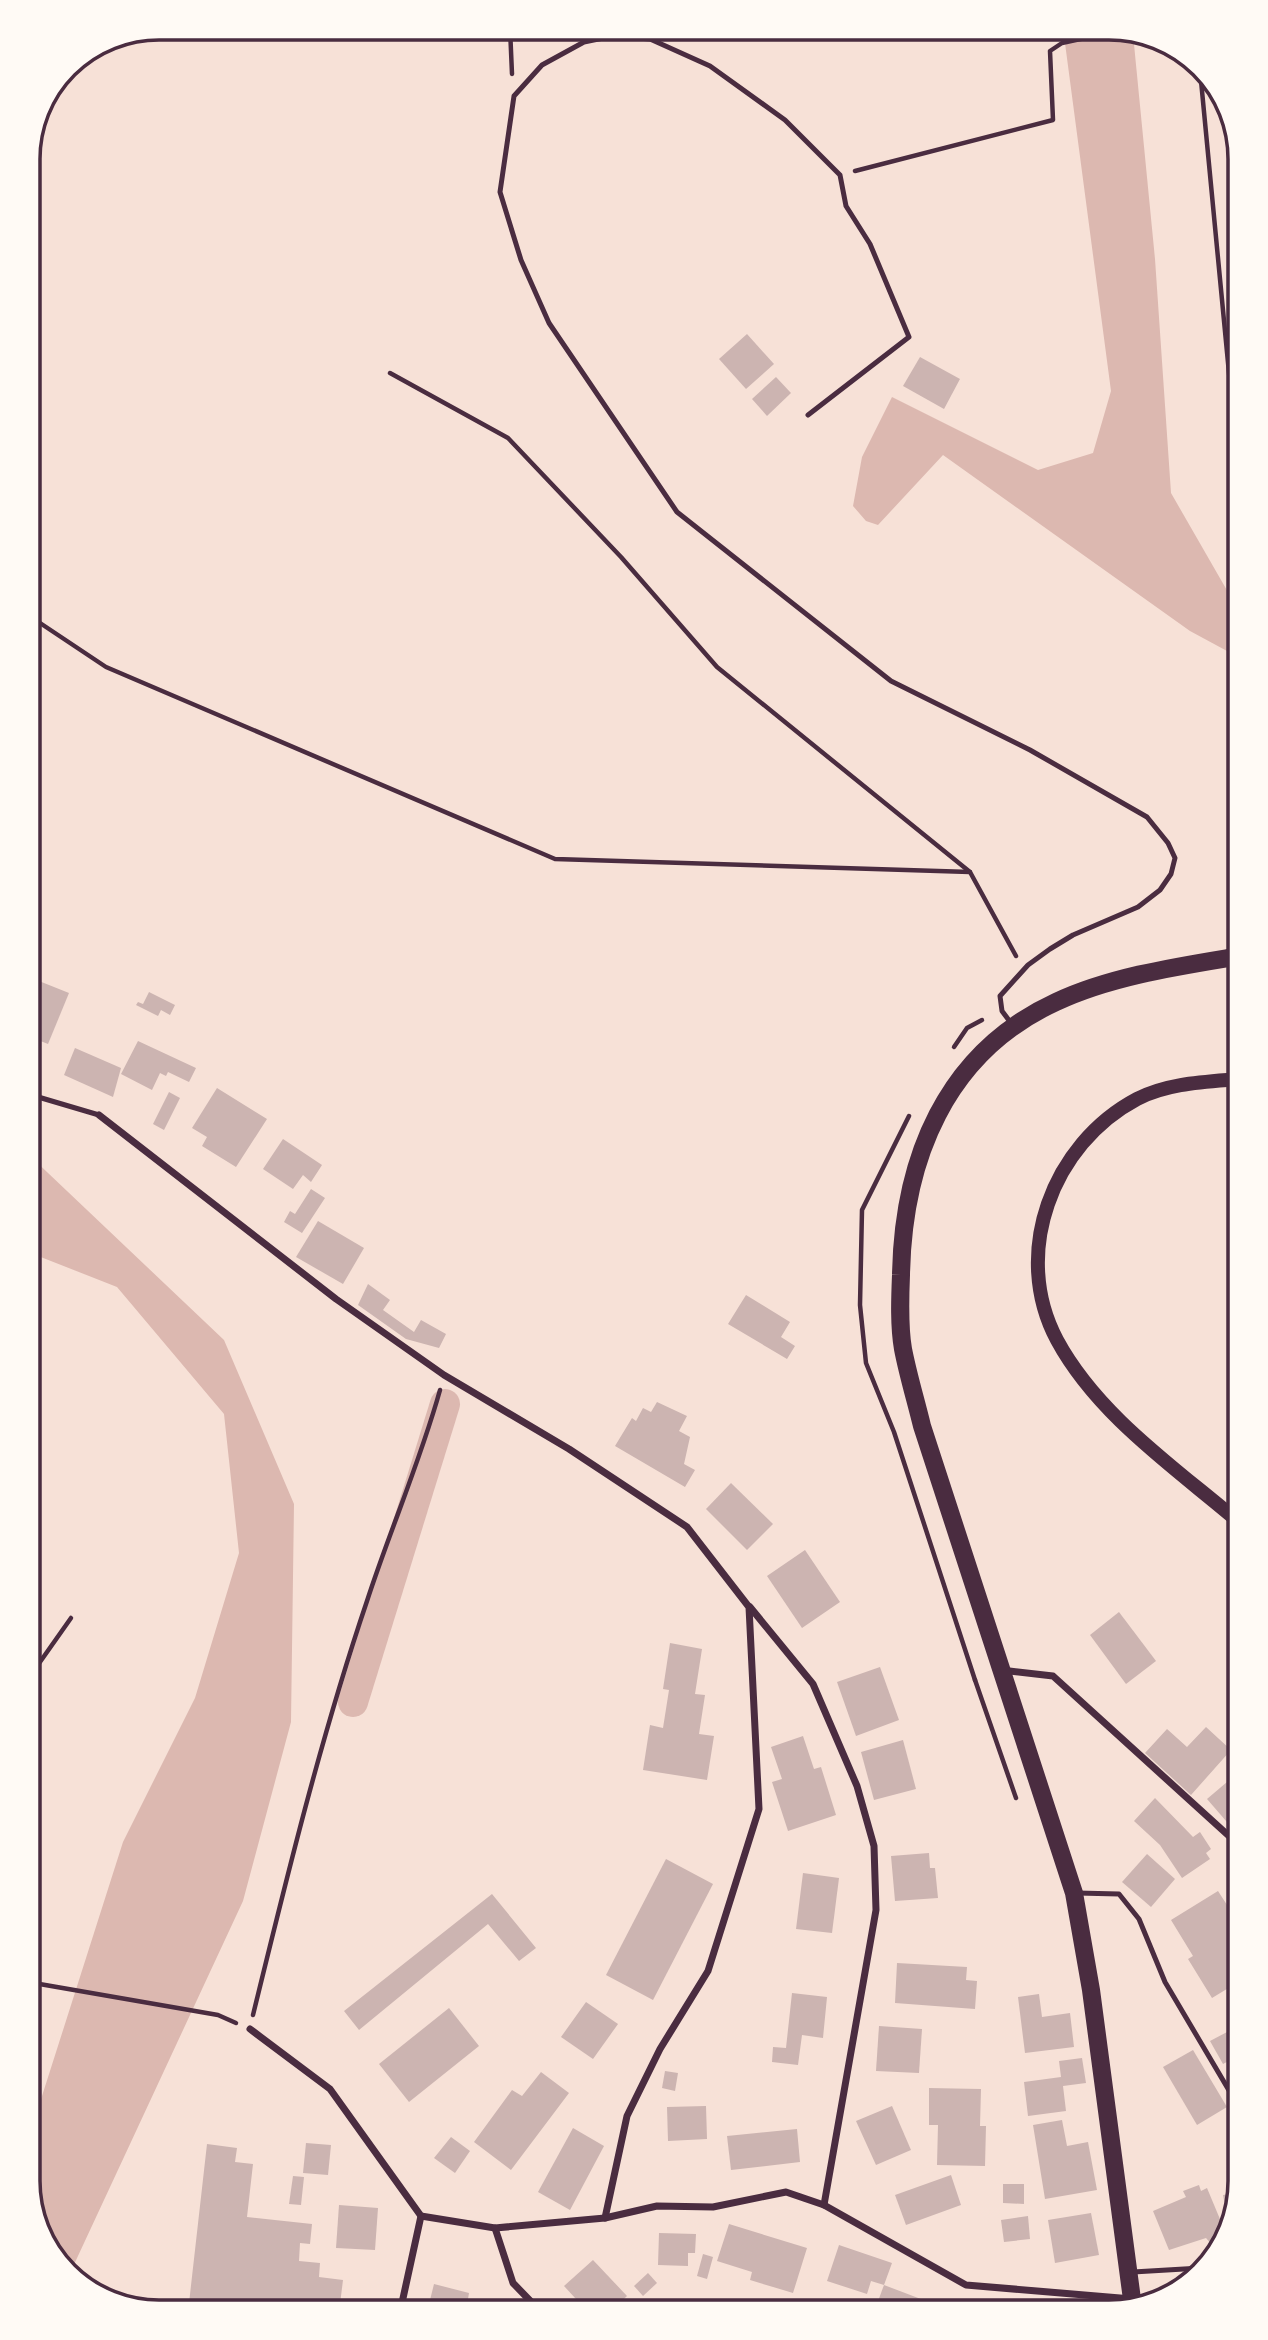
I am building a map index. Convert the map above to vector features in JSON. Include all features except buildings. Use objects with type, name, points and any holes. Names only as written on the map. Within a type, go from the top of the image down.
[{"type":"main road","points":[[1132,2297],[1091,1990],[1074,1893],[922,1426],[903,1347],[901,1234],[909,1186],[925,1135],[946,1099],[974,1062],[1013,1026],[1057,1001],[1149,971],[1228,958]]},
{"type":"main road","points":[[1228,1080],[1170,1087],[1138,1098],[1112,1114],[1091,1133],[1073,1153],[1054,1186],[1042,1223],[1038,1261],[1048,1317],[1057,1340],[1080,1374],[1112,1413],[1228,1513]]},
{"type":"street","points":[[99,1115],[336,1299],[444,1375],[569,1448],[687,1527],[813,1684],[857,1786],[874,1846],[876,1910],[824,2205]]},
{"type":"street","points":[[605,2218],[627,2116],[660,2049],[708,1971],[759,1809],[749,1607]]},
{"type":"street","points":[[1000,1670],[1053,1676],[1228,1835]]},
{"type":"street","points":[[250,2029],[330,2089],[421,2216],[495,2228],[605,2218],[657,2206],[713,2207],[786,2192],[824,2205],[966,2286],[1103,2300]]},
{"type":"street","points":[[403,2299],[421,2216]]},
{"type":"street","points":[[495,2228],[513,2283],[529,2299]]},
{"type":"lane","points":[[591,40],[542,65],[513,96],[500,192],[521,260],[549,323],[677,512],[891,681],[1030,750],[1147,817],[1168,843],[1175,858],[1171,874],[1160,890],[1138,907],[1073,935],[1023,969],[1000,996],[1002,1012],[1013,1026]]},
{"type":"lane","points":[[651,41],[710,66],[785,120],[841,175],[846,206],[870,244],[909,337],[808,415]]},
{"type":"lane","points":[[41,1098],[99,1115]]},
{"type":"lane","points":[[1074,1893],[1119,1894],[1139,1919],[1165,1982],[1228,2089]]},
{"type":"lane","points":[[1130,2273],[1187,2269]]},
{"type":"path","points":[[511,40],[513,96]]},
{"type":"path","points":[[841,175],[1053,120],[1049,51],[1071,41]]},
{"type":"path","points":[[1201,85],[1228,390]]},
{"type":"path","points":[[390,373],[508,438],[621,556],[718,667],[970,872],[1023,969]]},
{"type":"path","points":[[41,624],[106,667],[555,859],[970,872]]},
{"type":"path","points":[[250,2029],[305,1801],[367,1600],[428,1431],[444,1375]]},
{"type":"path","points":[[40,1662],[71,1618]]},
{"type":"path","points":[[40,1983],[218,2015]]},
{"type":"shaded area","points":[[1065,41],[1134,44],[1155,259],[1171,493],[1228,592],[1228,652],[1190,631],[943,455],[878,525],[866,521],[853,506],[862,457],[892,397],[1038,470],[1093,453],[1111,391]]},
{"type":"shaded area","points":[[41,1166],[224,1340],[294,1504],[291,1722],[243,1901],[74,2264],[56,2240],[43,2204],[40,2181],[40,2102],[123,1842],[195,1698],[239,1553],[224,1414],[117,1287],[40,1257]]},
{"type":"waterway","points":[[353,1702],[445,1404]]}]
